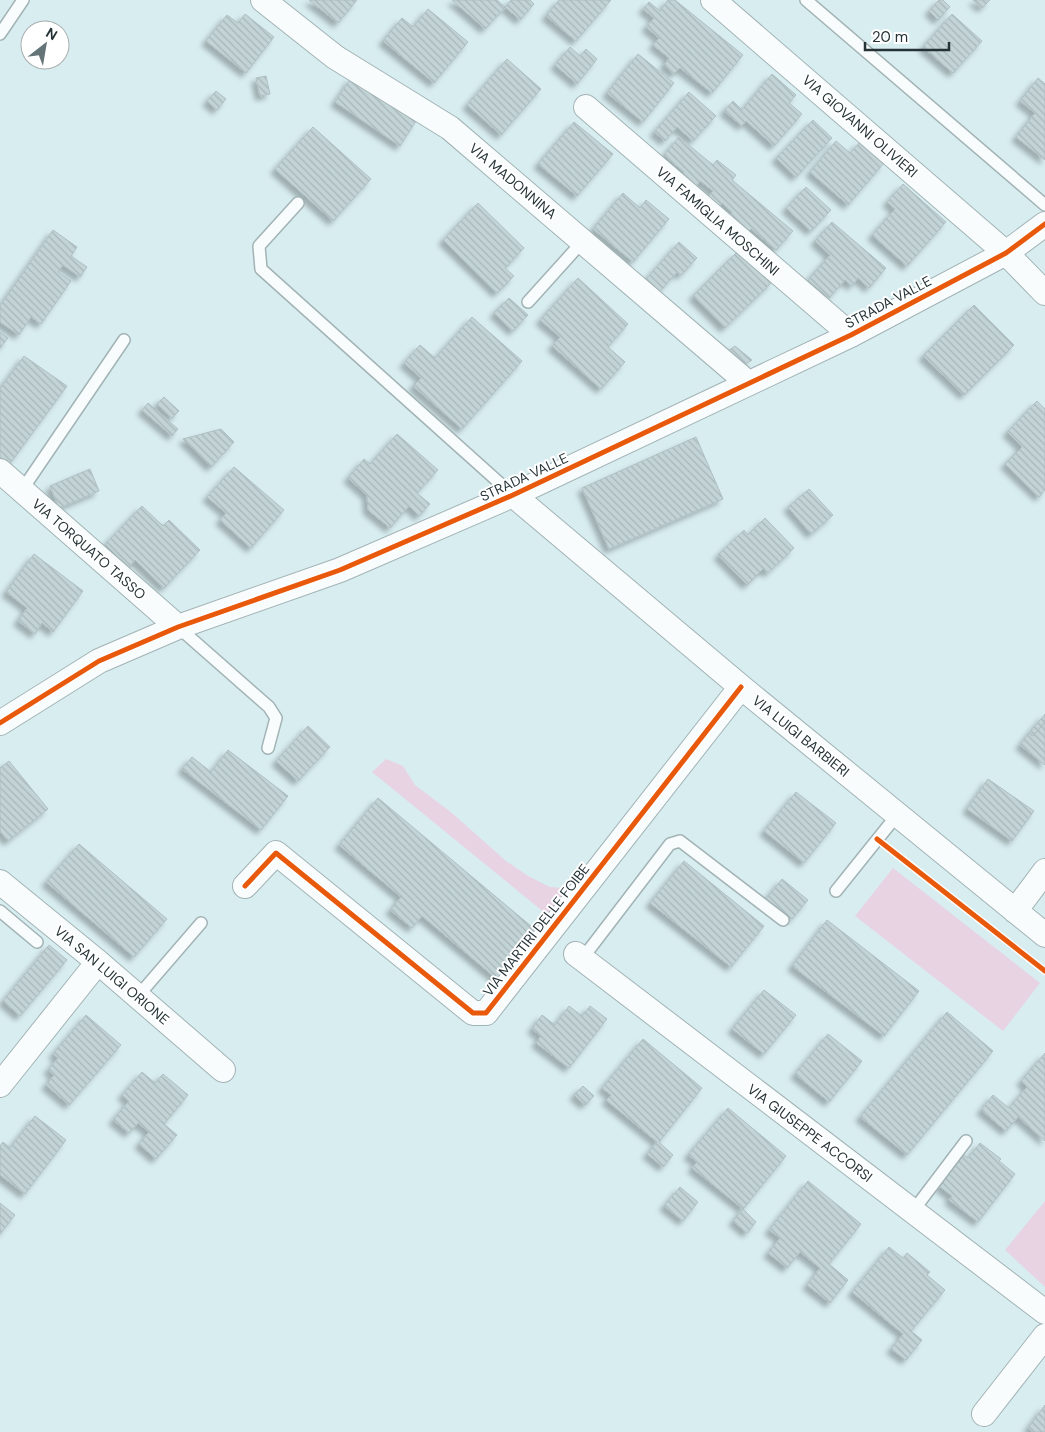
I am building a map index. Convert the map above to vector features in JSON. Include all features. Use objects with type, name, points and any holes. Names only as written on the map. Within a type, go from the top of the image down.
[{"type":"street","name":"VIA MADONNINA","points":[[263,0],[335,57],[450,128],[748,384]]},
{"type":"street","name":"VIA GIOVANNI OLIVIERI","points":[[713,0],[1006,253],[1045,293]]},
{"type":"street","name":"VIA FAMIGLIA MOSCHINI","points":[[586,107],[851,335]]},
{"type":"street","name":"STRADA VALLE","points":[[0,723],[99,661],[178,627],[340,570],[513,495],[851,335],[1006,253],[1045,224]]},
{"type":"street","name":"VIA TORQUATO TASSO","points":[[0,471],[178,627]]},
{"type":"street","name":"VIA LUIGI BARBIERI","points":[[513,495],[741,687],[1045,935]]},
{"type":"street","name":"VIA MARTIRI DELLE FOIBE","points":[[244,886],[276,853],[473,1013],[486,1013],[741,687]]},
{"type":"street","points":[[1015,911],[1045,871]]},
{"type":"street","name":"VIA SAN LUIGI ORIONE","points":[[0,882],[98,962],[223,1070]]},
{"type":"street","name":"VIA GIUSEPPE ACCORSI","points":[[579,956],[1045,1312]]},
{"type":"street","points":[[0,1085],[98,962]]},
{"type":"street","points":[[984,1414],[1045,1336]]},
{"type":"lane","points":[[0,34],[23,0]]},
{"type":"lane","points":[[806,0],[1045,204]]},
{"type":"lane","points":[[298,203],[259,246],[261,268],[513,495]]},
{"type":"lane","points":[[528,302],[583,241]]},
{"type":"lane","points":[[22,490],[124,340]]},
{"type":"lane","points":[[178,627],[269,707],[276,718],[268,748]]},
{"type":"lane","points":[[836,891],[896,814]]},
{"type":"lane","points":[[579,956],[670,844],[680,842],[783,920]]},
{"type":"lane","points":[[0,911],[36,942]]},
{"type":"lane","points":[[138,996],[201,922]]},
{"type":"lane","points":[[913,1211],[966,1141]]},
{"type":"shaded area","points":[[386,759],[403,766],[415,785],[452,813],[506,861],[528,876],[550,887],[575,889],[551,918],[372,772]]},
{"type":"shaded area","points":[[893,868],[1040,983],[1003,1031],[855,916]]},
{"type":"shaded area","points":[[1045,1201],[1045,1287],[1005,1250]]},
{"type":"building","points":[[309,0],[357,0],[338,23]]},
{"type":"building","points":[[452,0],[497,0],[505,7],[485,29]]},
{"type":"building","points":[[511,0],[530,0],[534,4],[520,20],[505,7]]},
{"type":"building","points":[[559,0],[611,0],[576,41],[546,16]]},
{"type":"building","points":[[668,0],[675,0],[743,55],[712,93],[680,68],[674,74],[664,65],[669,58],[653,45],[659,38],[646,27],[654,18],[643,9],[649,2],[660,11]]},
{"type":"building","points":[[939,0],[943,0],[950,7],[938,20],[929,11]]},
{"type":"building","points":[[973,0],[990,0],[982,8]]},
{"type":"building","points":[[428,9],[468,42],[434,83],[383,41],[402,18],[413,27]]},
{"type":"building","points":[[245,14],[274,37],[246,73],[206,41],[227,15],[238,23]]},
{"type":"building","points":[[952,14],[982,41],[953,73],[923,47]]},
{"type":"building","points":[[570,47],[580,56],[586,49],[597,59],[577,84],[555,65]]},
{"type":"building","points":[[638,54],[674,83],[643,122],[607,93]]},
{"type":"building","points":[[507,59],[541,89],[501,135],[467,105]]},
{"type":"building","points":[[772,74],[796,95],[789,103],[802,114],[774,146],[746,121],[742,126],[724,111],[733,101],[742,110]]},
{"type":"building","points":[[266,76],[270,94],[260,96],[256,78]]},
{"type":"building","points":[[351,78],[416,121],[400,146],[335,102]]},
{"type":"building","points":[[1038,78],[1045,84],[1045,160],[1016,137],[1035,113],[1020,101]]},
{"type":"building","points":[[216,91],[226,99],[217,110],[207,101]]},
{"type":"building","points":[[689,92],[716,116],[693,141],[677,127],[665,141],[654,132]]},
{"type":"building","points":[[813,120],[832,138],[796,177],[776,158]]},
{"type":"building","points":[[574,122],[613,154],[577,196],[538,164]]},
{"type":"building","points":[[313,127],[371,179],[333,221],[275,169]]},
{"type":"building","points":[[679,137],[713,165],[717,160],[736,175],[732,180],[793,231],[776,250],[751,229],[745,235],[726,219],[732,212],[722,203],[719,208],[707,198],[713,191],[700,181],[694,189],[680,177],[684,172],[664,155]]},
{"type":"building","points":[[836,141],[850,153],[860,142],[884,163],[848,205],[810,172]]},
{"type":"building","points":[[903,184],[946,222],[907,266],[872,235],[895,209],[887,202]]},
{"type":"building","points":[[806,187],[831,210],[811,231],[786,208]]},
{"type":"building","points":[[623,193],[640,208],[646,200],[669,219],[633,262],[593,229]]},
{"type":"building","points":[[478,203],[524,248],[505,268],[514,276],[497,293],[443,240]]},
{"type":"building","points":[[832,222],[886,268],[869,288],[858,278],[852,286],[845,280],[829,298],[808,280],[830,255],[815,241]]},
{"type":"building","points":[[53,230],[77,247],[71,256],[87,267],[80,277],[63,265],[58,272],[71,281],[41,324],[31,317],[19,335],[0,322],[0,306]]},
{"type":"building","points":[[679,242],[697,258],[681,275],[677,272],[655,297],[641,285]]},
{"type":"building","points":[[736,253],[773,281],[725,328],[693,296]]},
{"type":"building","points":[[578,278],[628,324],[608,347],[625,362],[601,389],[552,346],[560,337],[540,320]]},
{"type":"building","points":[[509,298],[528,315],[513,331],[494,313]]},
{"type":"building","points":[[974,305],[1014,345],[964,395],[923,356]]},
{"type":"building","points":[[472,317],[522,361],[462,429],[413,386],[421,378],[404,363],[420,345],[435,358]]},
{"type":"building","points":[[0,332],[8,338],[0,348]]},
{"type":"building","points":[[735,346],[752,360],[744,365],[728,351]]},
{"type":"building","points":[[24,356],[67,386],[9,465],[0,458],[0,389]]},
{"type":"building","points":[[164,397],[179,411],[172,418],[157,404]]},
{"type":"building","points":[[1037,401],[1045,409],[1045,490],[1039,497],[1005,464],[1022,447],[1007,432]]},
{"type":"building","points":[[148,403],[178,429],[172,436],[142,410]]},
{"type":"building","points":[[221,429],[234,442],[211,467],[183,439]]},
{"type":"building","points":[[397,434],[438,470],[417,493],[430,504],[419,516],[409,506],[390,528],[368,510],[367,495],[348,478],[364,459],[370,464]]},
{"type":"building","points":[[696,437],[723,499],[609,549],[582,488]]},
{"type":"building","points":[[234,467],[284,510],[251,548],[220,520],[226,513],[207,497]]},
{"type":"building","points":[[90,469],[99,491],[59,508],[50,486]]},
{"type":"building","points":[[809,489],[833,515],[811,534],[788,507]]},
{"type":"building","points":[[142,506],[163,526],[169,520],[200,550],[164,588],[135,560],[129,567],[105,544]]},
{"type":"building","points":[[765,518],[794,548],[768,573],[763,569],[747,585],[718,555],[744,530],[748,535]]},
{"type":"building","points":[[34,554],[83,591],[53,632],[42,623],[35,634],[18,621],[27,608],[6,592]]},
{"type":"building","points":[[1045,714],[1045,722],[1033,736],[1029,733]]},
{"type":"building","points":[[1045,722],[1045,765],[1020,745],[1029,733],[1033,736]]},
{"type":"building","points":[[308,726],[330,747],[298,781],[276,761]]},
{"type":"building","points":[[228,750],[288,796],[261,830],[182,769],[192,757],[211,772]]},
{"type":"building","points":[[9,761],[48,809],[8,841],[0,831],[0,768]]},
{"type":"building","points":[[988,779],[1034,811],[1012,841],[967,809]]},
{"type":"building","points":[[796,792],[836,823],[804,863],[764,831]]},
{"type":"building","points":[[378,798],[538,932],[498,980],[422,916],[412,928],[390,910],[401,897],[339,845]]},
{"type":"building","points":[[79,844],[167,919],[134,957],[46,882]]},
{"type":"building","points":[[684,861],[764,926],[731,967],[650,903]]},
{"type":"building","points":[[782,879],[808,900],[792,919],[766,899]]},
{"type":"building","points":[[827,920],[919,991],[884,1036],[792,966]]},
{"type":"building","points":[[49,945],[67,960],[20,1016],[3,1001]]},
{"type":"building","points":[[764,990],[796,1015],[764,1054],[732,1029]]},
{"type":"building","points":[[569,1006],[582,1016],[590,1006],[607,1019],[569,1068],[536,1043],[541,1036],[532,1029],[542,1015],[555,1025]]},
{"type":"building","points":[[947,1012],[993,1051],[907,1155],[860,1117]]},
{"type":"building","points":[[86,1015],[121,1045],[69,1105],[46,1085],[54,1075],[48,1070],[58,1058],[53,1054]]},
{"type":"building","points":[[828,1034],[862,1061],[829,1102],[795,1074]]},
{"type":"building","points":[[643,1039],[702,1088],[659,1142],[673,1155],[663,1167],[647,1154],[657,1142],[606,1100],[611,1095],[602,1088]]},
{"type":"building","points":[[1045,1053],[1045,1141],[1018,1117],[1006,1131],[981,1110],[993,1095],[1009,1108],[1027,1087],[1021,1081]]},
{"type":"building","points":[[142,1072],[155,1083],[163,1074],[188,1095],[164,1124],[177,1135],[156,1159],[139,1144],[149,1132],[138,1123],[129,1133],[113,1120],[129,1101],[122,1095]]},
{"type":"building","points":[[583,1086],[594,1096],[585,1105],[574,1095]]},
{"type":"building","points":[[728,1108],[786,1156],[743,1209],[692,1168],[697,1162],[688,1155]]},
{"type":"building","points":[[35,1116],[66,1140],[25,1194],[0,1175],[0,1146],[3,1142],[10,1148]]},
{"type":"building","points":[[980,1143],[1001,1159],[999,1161],[1015,1174],[978,1222],[949,1200],[952,1196],[939,1186],[964,1155],[968,1158]]},
{"type":"building","points":[[808,1181],[861,1224],[829,1264],[848,1280],[830,1303],[807,1285],[820,1268],[800,1252],[787,1268],[768,1253],[780,1238],[769,1230]]},
{"type":"building","points":[[680,1187],[698,1202],[683,1221],[664,1206]]},
{"type":"building","points":[[0,1203],[15,1215],[0,1234]]},
{"type":"building","points":[[743,1209],[756,1222],[747,1233],[733,1221]]},
{"type":"building","points":[[889,1247],[903,1258],[907,1253],[930,1272],[927,1275],[945,1290],[911,1331],[922,1340],[906,1360],[891,1349],[903,1334],[852,1292]]},
{"type":"building","points":[[1045,1405],[1045,1432],[1033,1432],[1028,1428]]},
{"type":"cycle path","points":[[0,723],[99,661],[178,627],[340,570],[513,495],[851,335],[1006,253],[1045,224]]},
{"type":"cycle path","points":[[245,886],[276,853],[473,1013],[486,1013],[741,687]]},
{"type":"cycle path","points":[[877,839],[1045,971]]}]
